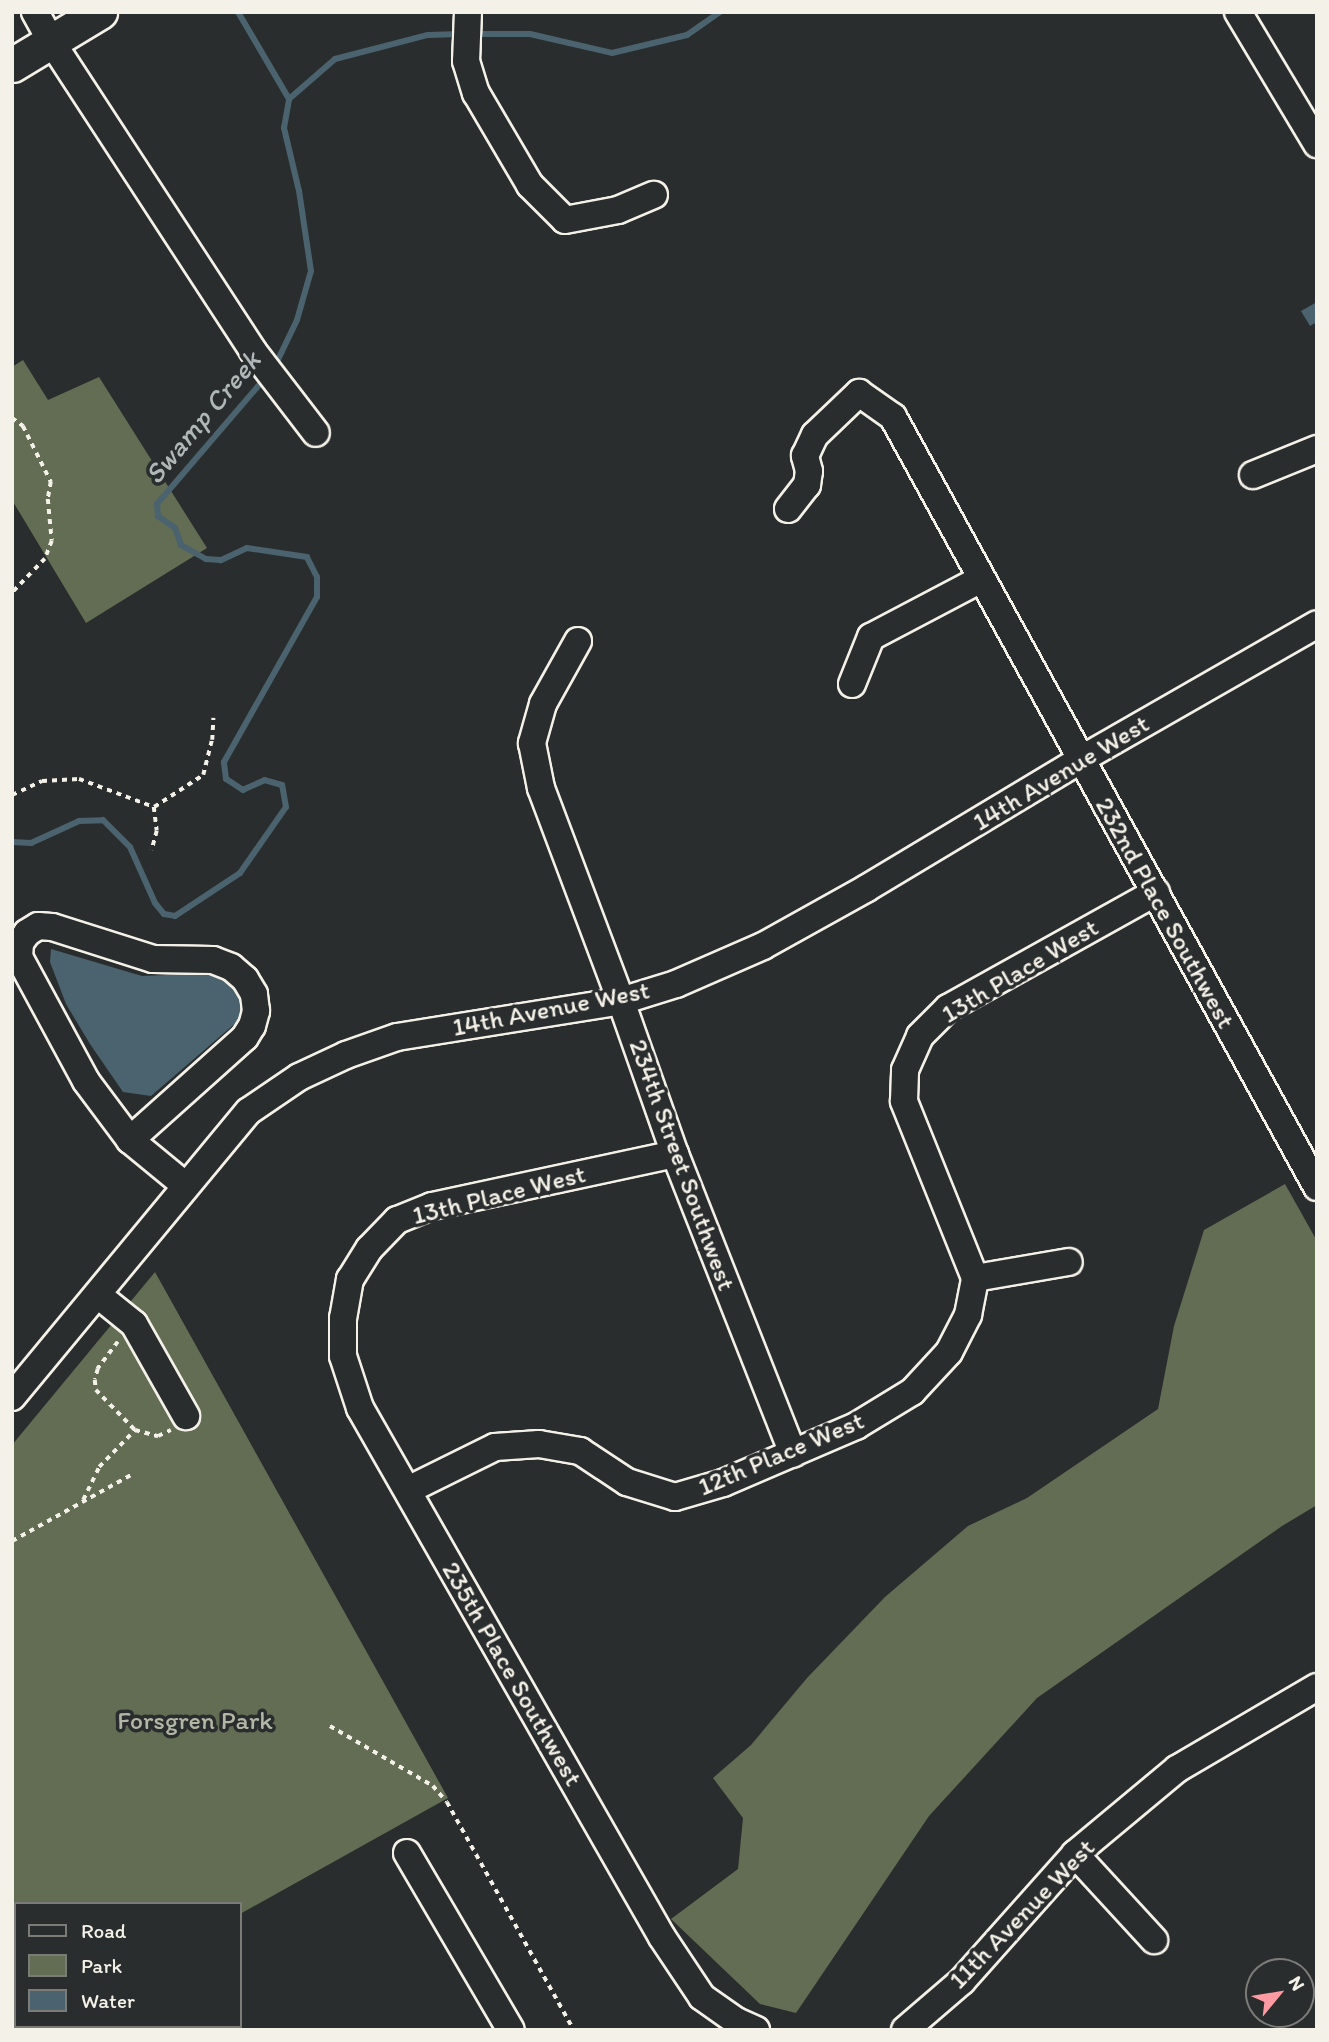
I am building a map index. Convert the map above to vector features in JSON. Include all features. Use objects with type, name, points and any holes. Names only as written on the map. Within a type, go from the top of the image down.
[{"type":"main road","points":[[12,65],[100,12]]},
{"type":"street","points":[[35,12],[51,41],[253,351],[292,406],[316,433]]},
{"type":"street","points":[[1238,12],[1317,144]]},
{"type":"street","points":[[468,13],[466,61],[476,93],[530,185],[565,220],[618,209],[654,195]]},
{"type":"street","name":"232nd Place Southwest","points":[[788,509],[807,485],[810,471],[805,456],[815,435],[859,393],[893,417],[1317,1187]]},
{"type":"street","points":[[1253,475],[1317,449]]},
{"type":"street","points":[[852,684],[871,637],[981,579]]},
{"type":"street","name":"14th Avenue West","points":[[12,1397],[249,1111],[299,1077],[346,1055],[397,1037],[621,1001],[676,984],[763,946],[867,888],[1080,760],[1317,624]]},
{"type":"street","name":"234th Street Southwest","points":[[579,641],[543,704],[532,743],[541,788],[675,1154],[793,1454]]},
{"type":"street","name":"13th Place West","points":[[975,1278],[904,1101],[905,1070],[920,1036],[948,1008],[1156,892]]},
{"type":"street","points":[[130,1140],[245,1037],[252,1026],[256,1011],[254,994],[245,979],[231,967],[213,960],[153,959],[51,927],[38,926],[27,933],[20,943],[19,957],[86,1081],[130,1140],[186,1186]]},
{"type":"street","name":"13th Place West","points":[[350,1279],[369,1249],[397,1220],[432,1206],[675,1154]]},
{"type":"street","points":[[975,1278],[1069,1262]]},
{"type":"street","name":"12th Place West","points":[[408,1490],[495,1447],[539,1444],[580,1451],[627,1482],[675,1497],[723,1483],[856,1426],[912,1392],[949,1352],[968,1315],[975,1278]]},
{"type":"street","name":"235th Place Southwest","points":[[350,1279],[343,1318],[343,1356],[360,1408],[662,1937],[702,1997],[736,2021],[756,2030]]},
{"type":"street","points":[[98,1295],[134,1324],[186,1416]]},
{"type":"street","name":"11th Avenue West","points":[[905,2030],[962,1981],[1074,1854],[1177,1769],[1313,1697]]},
{"type":"street","points":[[407,1853],[511,2030]]},
{"type":"street","points":[[1074,1854],[1154,1940]]},
{"type":"path","points":[[12,418],[23,426],[51,482],[48,499],[52,541],[45,559],[12,593]]},
{"type":"path","points":[[154,807],[203,775],[212,740],[213,718]]},
{"type":"path","points":[[12,795],[42,781],[79,779],[154,807]]},
{"type":"path","points":[[152,850],[158,831],[154,807]]},
{"type":"path","points":[[134,1324],[108,1354],[95,1380],[96,1390],[135,1430],[158,1436],[170,1431],[186,1416]]},
{"type":"path","points":[[82,1502],[99,1467],[135,1430]]},
{"type":"path","points":[[12,1541],[133,1474]]},
{"type":"path","points":[[330,1726],[433,1786],[447,1802],[574,2030]]},
{"type":"green space","points":[[23,360],[48,400],[99,377],[207,548],[86,623],[12,500],[12,367]]},
{"type":"green space","points":[[1285,1184],[1317,1241],[1317,1505],[1282,1526],[1037,1698],[929,1816],[796,2013],[760,2004],[671,1919],[738,1869],[743,1818],[713,1778],[751,1745],[807,1678],[885,1597],[968,1526],[1027,1498],[1158,1409],[1174,1326],[1204,1230]]},
{"type":"green space","name":"Forsgren Park","points":[[155,1272],[448,1798],[242,1913],[242,1902],[14,1902],[14,2028],[34,2028],[31,2030],[12,2030],[12,1445]]},
{"type":"water","points":[[1317,302],[1317,322],[1310,326],[1301,311]]},
{"type":"water","points":[[51,949],[142,976],[215,973],[230,980],[239,990],[242,1004],[238,1021],[151,1096],[123,1092],[66,1004],[50,962]]},
{"type":"waterway","points":[[238,12],[289,99]]},
{"type":"waterway","name":"Swamp Creek","points":[[474,34],[530,34],[612,53],[687,35],[720,12]]},
{"type":"waterway","name":"Swamp Creek","points":[[274,368],[297,320],[311,271],[299,191],[284,128],[289,99],[335,59],[428,35],[460,34]]},
{"type":"waterway","name":"Swamp Creek","points":[[12,842],[31,843],[79,821],[103,820],[130,847],[155,903],[164,914],[175,916],[240,873],[286,807],[282,785],[265,780],[243,790],[226,779],[224,762],[317,597],[317,577],[307,557],[247,548],[221,560],[206,559],[181,545],[175,528],[158,516],[157,504],[264,379]]}]
